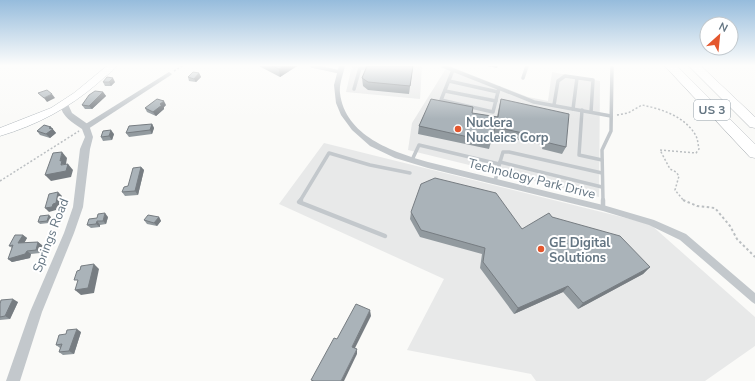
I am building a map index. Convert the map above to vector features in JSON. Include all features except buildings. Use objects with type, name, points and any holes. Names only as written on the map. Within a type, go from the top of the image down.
[{"type":"highway","name":"US 3","points":[[687,84],[755,153]]},
{"type":"highway","name":"US 3","points":[[713,84],[755,124]]},
{"type":"main road","points":[[0,132],[39,118],[64,104],[91,84]]},
{"type":"street","points":[[64,104],[65,111],[72,119],[86,127],[154,84]]},
{"type":"street","name":"Technology Park Drive","points":[[339,84],[337,93],[344,115],[354,128],[373,144],[384,150],[412,160],[602,208],[651,222],[683,237],[755,299]]},
{"type":"street","name":"Springs Road","points":[[13,381],[36,312],[69,233],[78,207],[85,149],[89,137],[86,127]]},
{"type":"lane","points":[[354,89],[356,84]]},
{"type":"lane","points":[[448,84],[441,100],[493,112],[499,90]]},
{"type":"lane","points":[[464,84],[499,90]]},
{"type":"lane","points":[[485,84],[534,102],[611,116]]},
{"type":"lane","points":[[554,105],[558,84]]},
{"type":"lane","points":[[573,109],[576,84]]},
{"type":"lane","points":[[591,112],[593,84]]},
{"type":"lane","points":[[602,208],[602,150],[611,131],[612,84]]},
{"type":"lane","points":[[445,91],[496,101]]},
{"type":"lane","points":[[582,110],[579,155],[602,160]]},
{"type":"lane","points":[[412,160],[419,145],[602,187]]},
{"type":"lane","points":[[495,182],[503,152],[509,152],[602,173]]},
{"type":"lane","points":[[385,236],[299,202],[329,153],[370,165],[410,173]]},
{"type":"path","points":[[611,116],[628,113],[642,105],[664,110],[684,122],[696,137],[699,148],[696,153],[660,150],[670,169],[679,176],[675,190],[678,195],[694,207],[715,208],[730,226],[737,239],[755,257]]},
{"type":"path","points":[[0,181],[86,127]]},
{"type":"shaded area","points":[[348,84],[421,84],[420,99],[346,92]]},
{"type":"shaded area","points":[[436,84],[494,84],[528,97],[548,101],[550,84],[600,84],[599,197],[408,150],[412,123]]},
{"type":"shaded area","points":[[324,143],[650,224],[755,317],[755,346],[705,381],[536,381],[531,374],[407,350],[444,279],[279,204]]},
{"type":"place","name":"Nuclera Nucleics Corp","points":[[458,129]]},
{"type":"place","name":"GE Digital Solutions","points":[[541,249]]}]
